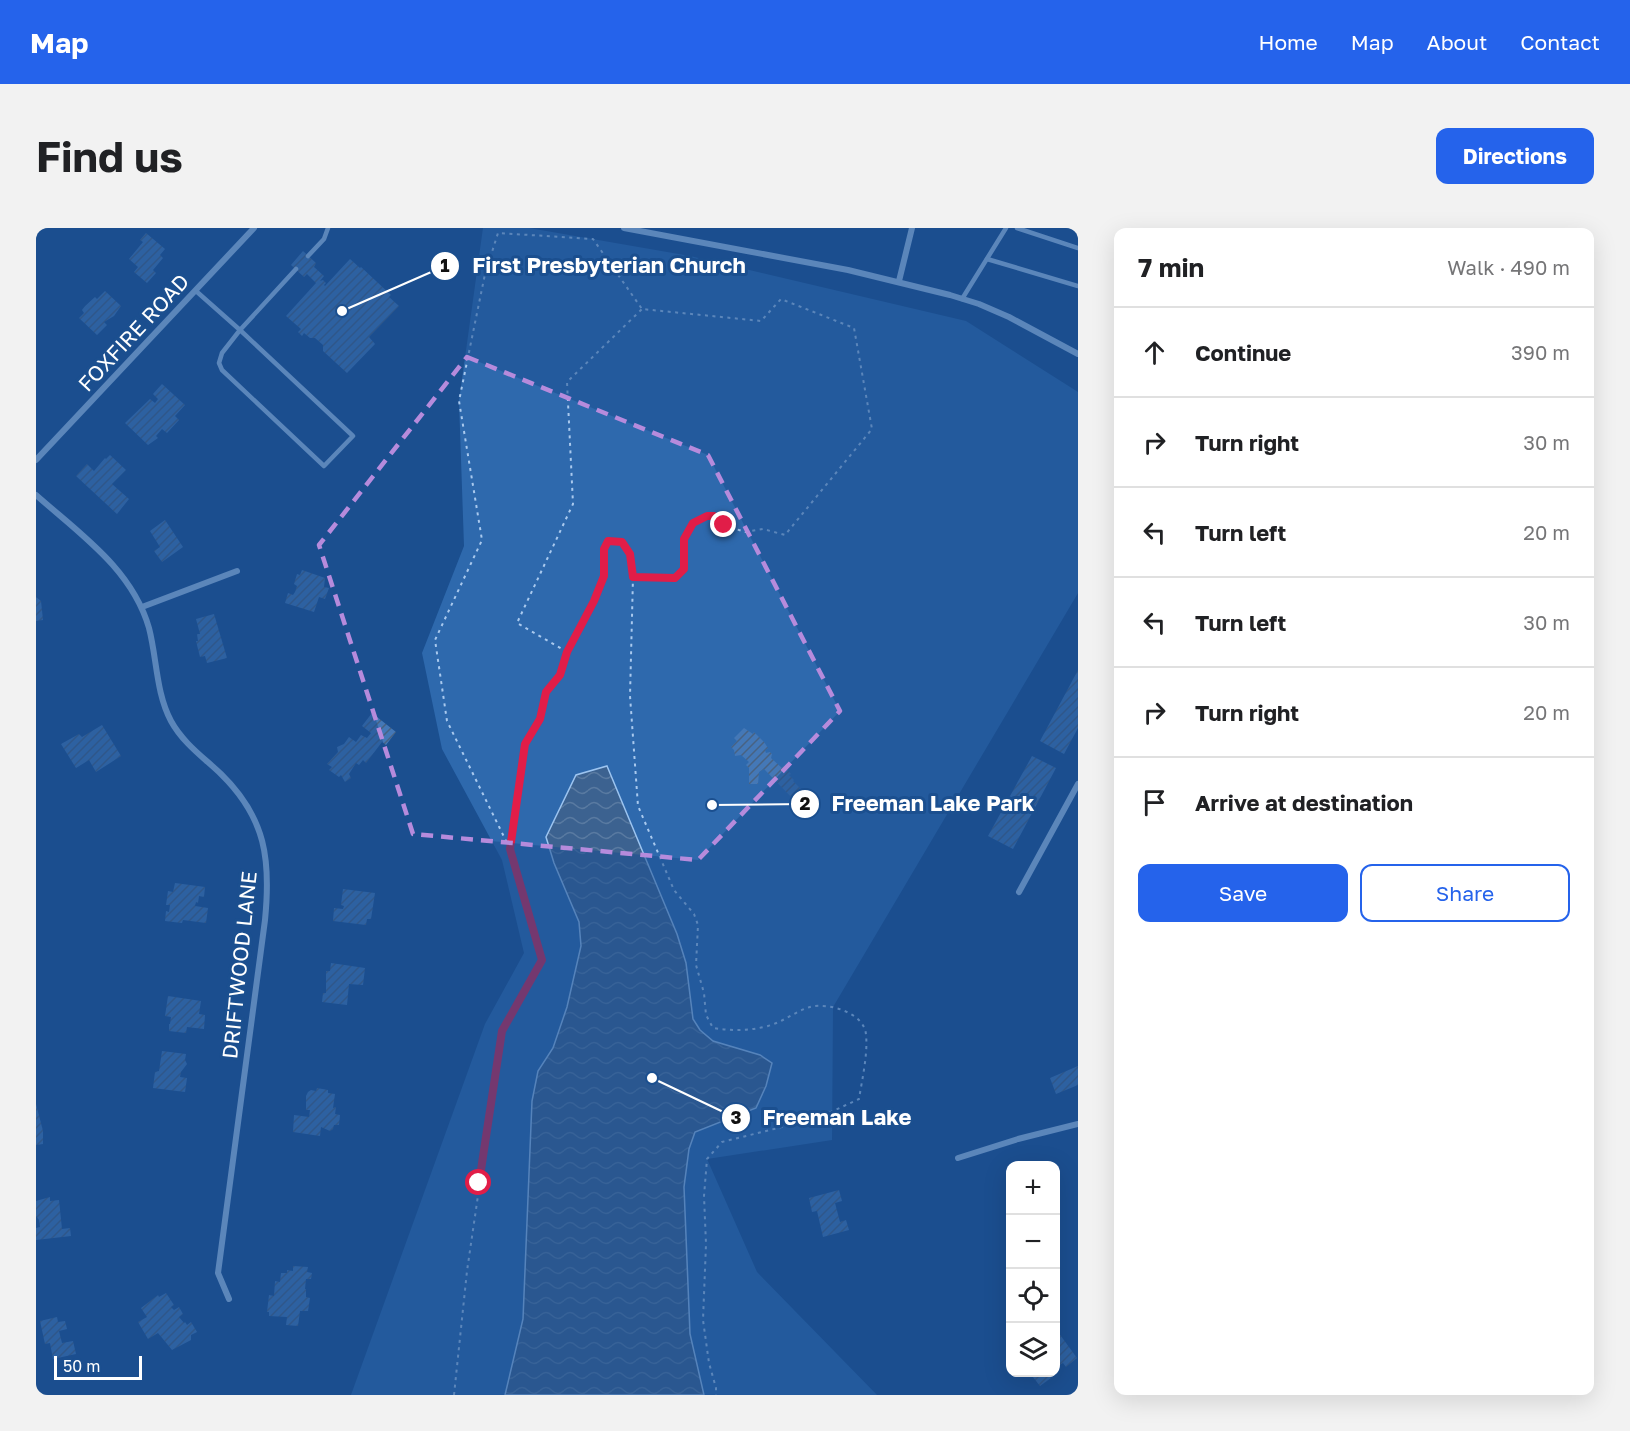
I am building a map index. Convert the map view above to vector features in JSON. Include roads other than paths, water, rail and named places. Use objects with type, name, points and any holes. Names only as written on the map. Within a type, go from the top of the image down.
[{"type":"street","name":"FOXFIRE ROAD","points":[[36,460],[254,228]]},
{"type":"street","points":[[624,228],[848,270],[962,298],[1009,317],[1078,354]]},
{"type":"street","points":[[899,281],[912,228]]},
{"type":"street","name":"DRIFTWOOD LANE","points":[[36,495],[116,567],[133,589],[150,631],[163,701],[171,722],[186,743],[222,775],[243,801],[258,825],[266,853],[268,870],[266,920],[218,1273],[229,1299]]},
{"type":"street","points":[[142,607],[237,571]]},
{"type":"street","points":[[1019,892],[1078,784]]},
{"type":"street","points":[[958,1158],[1018,1139],[1078,1124]]},
{"type":"lane","points":[[308,256],[324,239],[328,228]]},
{"type":"lane","points":[[962,298],[1006,228]]},
{"type":"lane","points":[[1017,228],[1078,248]]},
{"type":"lane","points":[[987,259],[1078,286]]},
{"type":"lane","points":[[196,291],[240,330],[353,436],[324,466],[222,370],[219,363],[222,353],[240,330],[296,269]]},
{"type":"water","points":[[607,766],[677,934],[686,963],[693,1019],[700,1030],[713,1041],[760,1055],[772,1063],[766,1086],[756,1108],[695,1132],[689,1149],[684,1187],[690,1334],[704,1395],[505,1395],[523,1319],[532,1101],[538,1071],[553,1048],[567,1007],[581,946],[579,922],[554,863],[546,837],[576,775]]},
{"type":"place","name":"First Presbyterian Church","points":[[342,311]]},
{"type":"place","name":"Freeman Lake Park","points":[[712,805]]},
{"type":"place","name":"Freeman Lake","points":[[652,1078]]}]
